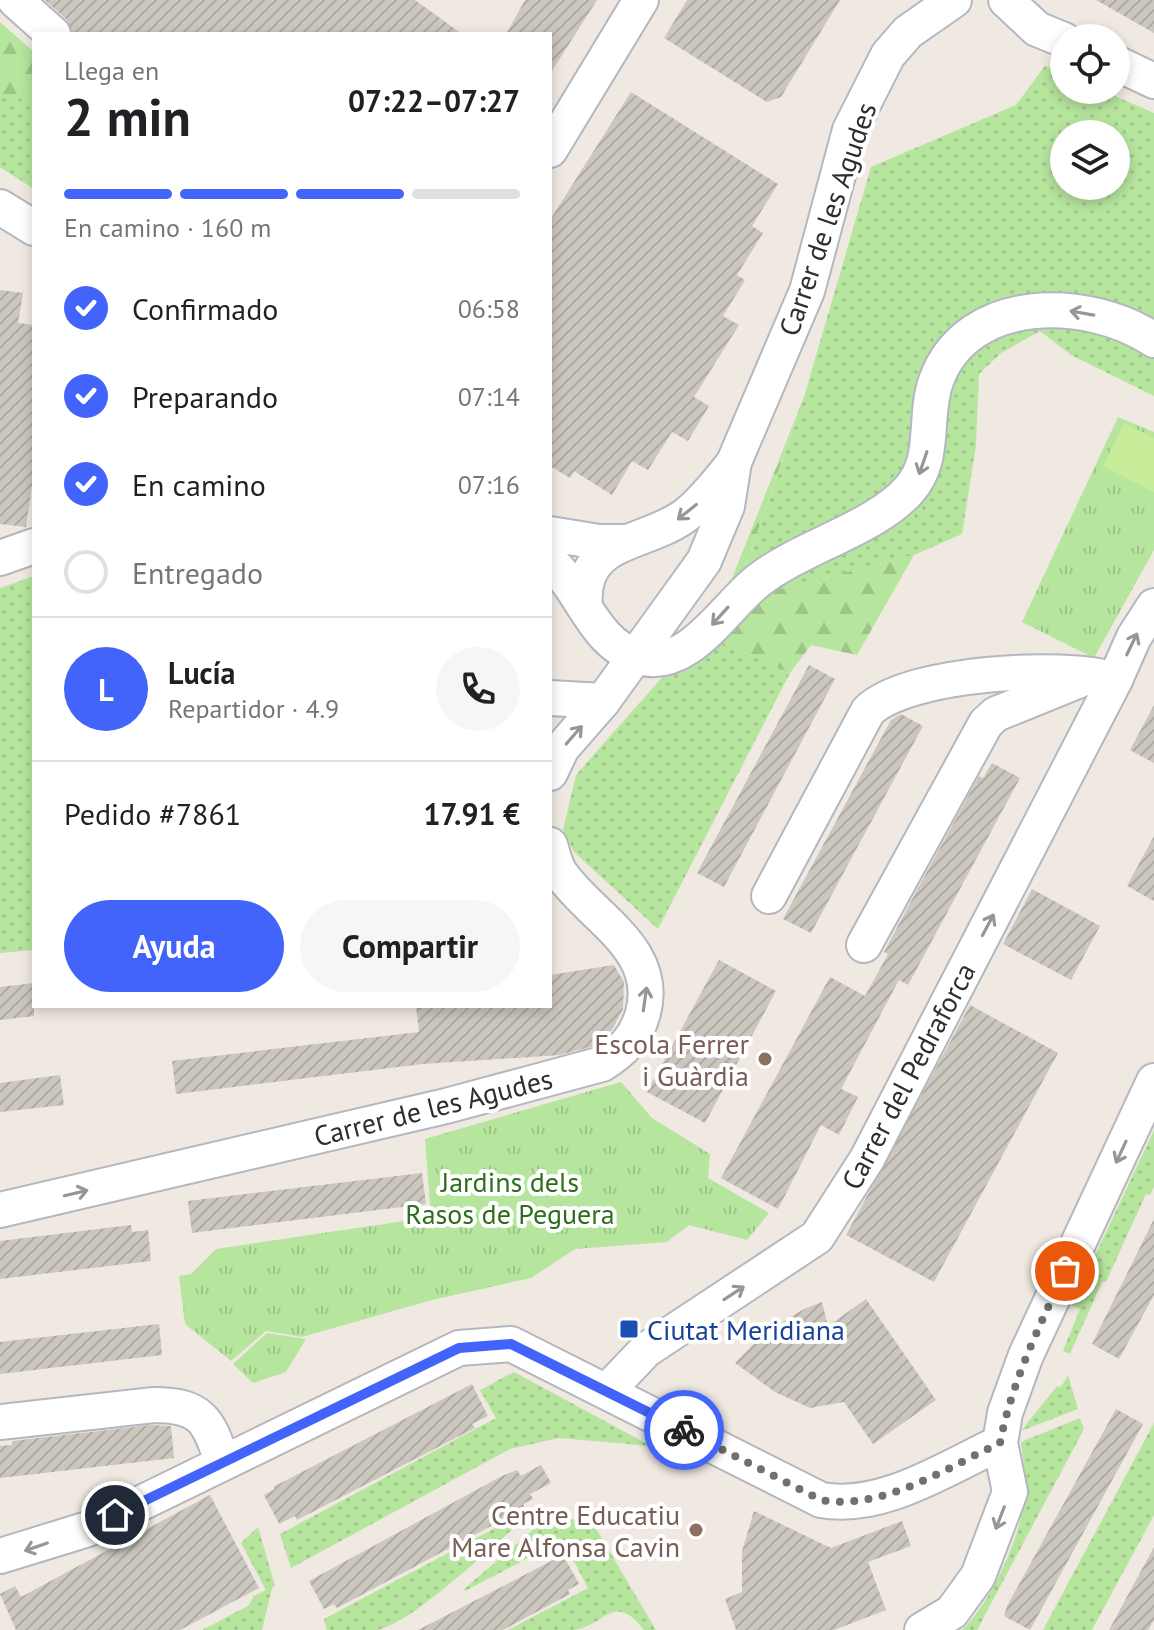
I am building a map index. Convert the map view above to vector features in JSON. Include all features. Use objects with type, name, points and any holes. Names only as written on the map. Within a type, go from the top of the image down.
[{"type":"street","points":[[15,0],[51,32]]},
{"type":"street","points":[[552,147],[641,0]]},
{"type":"street","name":"Carrer de les Agudes","points":[[552,769],[562,748],[603,701],[704,561],[727,506],[734,462],[807,291],[850,130],[888,55],[908,32],[954,0]]},
{"type":"street","points":[[1006,0],[1037,29],[1050,34]]},
{"type":"street","points":[[1130,70],[1154,81]]},
{"type":"street","points":[[0,207],[32,227]]},
{"type":"street","points":[[552,564],[610,642],[636,657],[653,660],[684,650],[765,575],[808,549],[877,515],[908,492],[918,478],[926,456],[936,380],[952,351],[966,335],[999,318],[1060,310],[1112,320],[1154,340]]},
{"type":"street","name":"Carrer de les Agudes","points":[[585,606],[583,589],[589,569],[603,555],[626,542],[661,530],[685,515],[734,462]]},
{"type":"street","name":"Carrer de les Agudes","points":[[552,534],[599,542],[626,542]]},
{"type":"street","points":[[0,558],[32,547]]},
{"type":"street","name":"Carrer del Pedraforca","points":[[607,1391],[646,1350],[824,1230],[874,1145],[1105,677],[1154,606]]},
{"type":"street","points":[[769,896],[868,711],[877,701],[897,691],[1007,674],[1105,677]]},
{"type":"street","points":[[864,945],[986,723],[996,714],[1105,677]]},
{"type":"street","points":[[552,698],[603,701]]},
{"type":"street","name":"Carrer de les Agudes","points":[[0,1210],[446,1106],[602,1064],[624,1050],[639,1027],[645,1007],[647,987],[638,957],[559,872],[552,851]]},
{"type":"street","points":[[922,1630],[952,1612],[978,1576],[1010,1492],[1000,1443],[1005,1413],[1026,1355],[1154,1081]]},
{"type":"street","points":[[0,1556],[88,1529],[459,1348],[511,1344],[821,1500],[838,1503],[882,1497],[1000,1443]]},
{"type":"street","points":[[0,1422],[154,1405],[180,1405],[191,1409],[206,1422],[222,1462]]},
{"type":"green space","points":[[0,22],[32,50],[32,102],[0,94]]},
{"type":"green space","points":[[0,35],[32,64],[32,188],[0,167]]},
{"type":"green space","points":[[1045,66],[1050,68],[1050,104],[1130,103],[1154,113],[1154,396],[1071,355],[1040,331],[1001,353],[979,374],[976,445],[962,534],[914,555],[780,589],[740,583],[804,397],[871,167],[1016,105]]},
{"type":"green space","points":[[804,397],[740,582],[780,589],[914,555],[857,655],[811,645],[790,673],[701,633],[719,611]]},
{"type":"green space","points":[[1118,417],[1154,432],[1154,550],[1094,658],[1022,622]]},
{"type":"green space","points":[[1124,423],[1154,438],[1154,492],[1103,466]]},
{"type":"green space","points":[[32,577],[32,950],[0,953],[0,588]]},
{"type":"green space","points":[[701,633],[790,673],[658,929],[574,852],[563,830],[576,775]]},
{"type":"green space","name":"Jardins dels Rasos de Peguera","points":[[621,1082],[652,1118],[710,1154],[708,1178],[769,1213],[747,1240],[689,1225],[667,1242],[575,1249],[531,1278],[432,1300],[302,1337],[266,1331],[231,1361],[185,1324],[179,1276],[191,1274],[216,1249],[431,1217],[425,1139]]},
{"type":"green space","points":[[1154,1130],[1154,1186],[1150,1195],[1146,1194],[1106,1282],[1102,1282],[1070,1354],[1063,1351],[1080,1309],[1072,1305]]},
{"type":"green space","points":[[267,1333],[306,1339],[286,1372],[253,1383],[233,1364]]},
{"type":"green space","points":[[514,1372],[651,1446],[559,1438],[510,1449],[291,1568],[280,1534],[496,1418],[480,1390]]},
{"type":"green space","points":[[1068,1375],[1078,1409],[1021,1431],[1057,1386],[1061,1387]]},
{"type":"green space","points":[[1080,1418],[1084,1429],[977,1630],[962,1630],[994,1587],[1017,1532],[1025,1491],[1021,1442]]},
{"type":"green space","points":[[1154,1423],[1154,1515],[1092,1630],[1043,1630]]},
{"type":"green space","points":[[527,1511],[530,1514],[455,1580],[411,1613],[377,1630],[327,1630],[324,1619]]},
{"type":"green space","points":[[547,1518],[591,1520],[656,1630],[644,1630],[633,1618],[616,1612],[573,1630],[508,1630],[588,1588],[567,1548],[562,1551],[557,1543],[465,1591]]},
{"type":"green space","points":[[258,1527],[275,1586],[262,1630],[202,1630],[248,1606],[254,1596],[266,1590],[241,1543]]},
{"type":"building","points":[[45,0],[415,0],[459,32],[72,32],[67,20]]},
{"type":"building","points":[[525,0],[597,0],[552,71],[552,32],[507,32]]},
{"type":"building","points":[[687,0],[840,0],[781,97],[767,102],[664,38]]},
{"type":"building","points":[[1096,0],[1154,0],[1154,33]]},
{"type":"building","points":[[631,92],[778,184],[752,226],[763,233],[737,275],[745,280],[723,316],[739,325],[694,397],[709,406],[688,441],[672,432],[648,470],[632,461],[612,495],[574,471],[570,478],[552,467],[552,217]]},
{"type":"building","points":[[0,290],[23,293],[18,323],[32,325],[32,486],[26,527],[0,524]]},
{"type":"building","points":[[809,665],[835,679],[724,887],[697,873]]},
{"type":"building","points":[[1154,705],[1154,763],[1130,750]]},
{"type":"building","points":[[901,714],[923,726],[811,933],[783,919],[891,720]]},
{"type":"building","points":[[992,763],[1020,778],[908,985],[899,980],[841,1089],[858,1097],[839,1135],[821,1125],[778,1209],[721,1178],[830,977],[865,996],[888,954],[884,952],[979,776],[983,778]]},
{"type":"building","points":[[1154,836],[1154,901],[1127,886]]},
{"type":"building","points":[[1032,889],[1100,926],[1071,980],[1003,944]]},
{"type":"building","points":[[719,960],[776,991],[705,1123],[647,1092]]},
{"type":"building","points":[[614,965],[624,982],[623,1009],[612,1030],[594,1046],[560,1055],[423,1064],[176,1094],[172,1061],[419,1032],[416,1008],[552,1008],[552,975]]},
{"type":"building","points":[[32,983],[34,1016],[0,1020],[0,987]]},
{"type":"building","points":[[970,1005],[1058,1053],[934,1282],[846,1235]]},
{"type":"building","points":[[60,1075],[64,1105],[0,1112],[0,1083]]},
{"type":"building","points":[[422,1173],[426,1204],[192,1233],[188,1201]]},
{"type":"building","points":[[1154,1219],[1154,1295],[1119,1359],[1092,1344]]},
{"type":"building","points":[[131,1225],[132,1232],[148,1230],[151,1261],[0,1279],[0,1241]]},
{"type":"building","points":[[866,1299],[936,1400],[873,1444],[844,1402],[810,1408],[775,1392],[735,1363],[766,1332],[804,1309],[822,1302],[828,1326]]},
{"type":"building","points":[[159,1324],[162,1355],[0,1374],[0,1342]]},
{"type":"building","points":[[472,1384],[488,1416],[472,1424],[475,1428],[297,1520],[295,1516],[279,1524],[264,1495],[275,1489],[273,1487]]},
{"type":"building","points":[[1116,1409],[1143,1424],[1030,1630],[1004,1616],[1007,1606]]},
{"type":"building","points":[[151,1425],[171,1426],[174,1458],[0,1478],[0,1446],[12,1445],[12,1441]]},
{"type":"building","points":[[541,1465],[551,1483],[530,1494],[533,1499],[523,1504],[525,1508],[337,1608],[334,1604],[324,1609],[309,1581],[502,1476],[517,1470],[521,1476]]},
{"type":"building","points":[[210,1495],[259,1588],[180,1630],[16,1630],[0,1594],[15,1586],[21,1597]]},
{"type":"building","points":[[754,1511],[831,1548],[902,1521],[911,1546],[868,1562],[886,1610],[834,1630],[736,1630],[725,1599],[742,1592],[742,1551]]},
{"type":"building","points":[[1154,1547],[1154,1620],[1148,1630],[1109,1630]]},
{"type":"building","points":[[563,1555],[579,1584],[568,1590],[570,1594],[503,1630],[418,1630]]},
{"type":"way so far","points":[[684,1430],[821,1500],[838,1503],[882,1497],[1000,1443],[1005,1413],[1026,1355],[1065,1271]]},
{"type":"place","name":"Escola Ferrer i Guàrdia","points":[[765,1059]]},
{"type":"place","name":"Ciutat Meridiana","points":[[629,1329]]},
{"type":"place","name":"Centre Educatiu Mare Alfonsa Cavin","points":[[696,1530]]},
{"type":"route","points":[[115,1515],[459,1348],[511,1344],[684,1430]]}]
